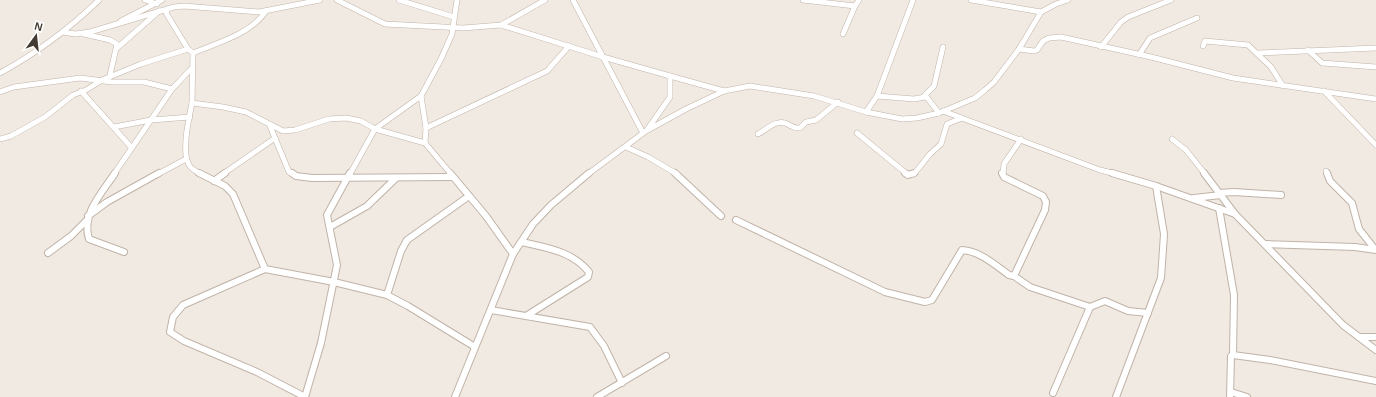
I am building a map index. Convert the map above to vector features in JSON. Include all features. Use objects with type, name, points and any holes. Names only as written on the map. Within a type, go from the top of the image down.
[{"type":"street","points":[[0,73],[12,67],[63,32],[99,0]]},
{"type":"street","points":[[145,0],[157,4]]},
{"type":"street","points":[[119,24],[130,15],[157,4],[162,0]]},
{"type":"street","points":[[83,33],[119,24],[159,11],[184,6],[244,12],[266,11],[320,0]]},
{"type":"street","points":[[337,0],[386,24],[452,27],[475,27],[501,24],[545,0]]},
{"type":"street","points":[[399,0],[454,17]]},
{"type":"street","points":[[458,0],[452,27],[452,34],[444,53],[421,96],[389,117],[375,129],[327,215],[337,265],[334,282],[321,343],[305,397],[257,372],[184,341],[170,332],[172,318],[183,305],[265,269],[334,282],[387,295],[408,306],[475,347]]},
{"type":"street","points":[[573,0],[645,132]]},
{"type":"street","points":[[803,0],[855,6]]},
{"type":"street","points":[[843,34],[859,0]]},
{"type":"street","points":[[866,112],[877,96],[913,0]]},
{"type":"street","points":[[971,0],[1003,3],[1041,12]]},
{"type":"street","points":[[455,397],[513,254],[533,224],[551,205],[574,185],[645,132],[686,109],[724,91],[750,86],[814,96],[838,102],[866,112],[902,118],[917,118],[941,112],[974,98],[985,90],[994,82],[1019,49],[1041,12],[1056,4],[1068,0]]},
{"type":"street","points":[[1101,47],[1121,22],[1128,17],[1171,0]]},
{"type":"street","points":[[168,9],[166,13],[188,48],[193,53],[194,67],[192,103],[186,162],[191,168],[214,181],[227,186],[233,194],[265,269]]},
{"type":"street","points":[[117,48],[159,11]]},
{"type":"street","points":[[193,53],[241,32],[260,20],[266,11]]},
{"type":"street","points":[[1138,54],[1150,38],[1197,18]]},
{"type":"street","points":[[501,24],[603,57],[724,91]]},
{"type":"street","points":[[63,32],[83,33],[110,40],[117,44],[110,75]]},
{"type":"street","points":[[1019,49],[1037,50],[1043,41],[1055,37],[1138,54],[1233,78],[1376,99]]},
{"type":"street","points":[[1203,46],[1205,41],[1246,44],[1258,53],[1271,67],[1283,86]]},
{"type":"street","points":[[426,128],[547,71],[569,46]]},
{"type":"street","points":[[925,97],[924,95],[934,86],[943,47]]},
{"type":"street","points":[[0,139],[10,136],[45,117],[73,95],[110,75],[188,48]]},
{"type":"street","points":[[1258,53],[1376,48]]},
{"type":"street","points":[[1308,50],[1322,63],[1376,67]]},
{"type":"street","points":[[124,252],[89,239],[87,236],[87,218],[131,147],[172,89],[194,67]]},
{"type":"street","points":[[645,132],[670,97],[670,76]]},
{"type":"street","points":[[0,92],[14,88],[71,79],[89,78],[112,82],[144,82],[172,89]]},
{"type":"street","points":[[81,91],[131,147]]},
{"type":"street","points":[[1324,91],[1376,144]]},
{"type":"street","points":[[421,96],[426,128],[425,143]]},
{"type":"street","points":[[877,96],[914,99],[925,97]]},
{"type":"street","points":[[925,97],[941,112],[1021,139],[1100,170],[1156,186],[1235,214],[1241,218],[1342,325],[1376,350]]},
{"type":"street","points":[[758,134],[777,123],[784,122],[794,128],[800,128],[806,122],[816,120],[838,102]]},
{"type":"street","points":[[192,103],[233,109],[253,115],[279,130],[289,131],[330,118],[343,118],[425,143],[486,216],[513,254]]},
{"type":"street","points":[[114,127],[151,120],[190,117]]},
{"type":"street","points":[[856,133],[908,175],[914,174],[930,154],[941,144],[946,124],[962,118]]},
{"type":"street","points":[[270,126],[289,172],[296,176],[349,178],[452,177]]},
{"type":"street","points":[[214,181],[276,138]]},
{"type":"street","points":[[1014,276],[1045,210],[1046,202],[1043,196],[1004,176],[1002,173],[1004,164],[1021,139]]},
{"type":"street","points":[[1172,139],[1186,150],[1235,214]]},
{"type":"street","points":[[626,147],[653,159],[678,175],[721,216]]},
{"type":"street","points":[[48,253],[71,236],[87,218],[107,202],[186,159]]},
{"type":"street","points":[[1266,244],[1374,250],[1372,245],[1359,229],[1352,203],[1330,181],[1326,171]]},
{"type":"street","points":[[330,227],[367,206],[396,178]]},
{"type":"street","points":[[1116,397],[1161,278],[1164,234],[1156,186]]},
{"type":"street","points":[[1188,198],[1206,198],[1234,192],[1281,195]]},
{"type":"street","points":[[387,295],[401,251],[407,240],[469,196]]},
{"type":"street","points":[[1219,208],[1234,295],[1231,394],[1247,397]]},
{"type":"street","points":[[736,220],[885,292],[910,300],[925,302],[932,300],[962,250],[969,249],[975,251],[986,260],[1030,287],[1090,307],[1105,301],[1128,310],[1148,313]]},
{"type":"street","points":[[522,242],[574,257],[586,267],[589,272],[588,277],[526,316]]},
{"type":"street","points":[[1053,393],[1090,307]]},
{"type":"street","points":[[491,310],[590,327],[606,348],[622,383]]},
{"type":"street","points":[[1359,337],[1376,337]]},
{"type":"street","points":[[1233,355],[1270,360],[1376,381]]},
{"type":"street","points":[[597,397],[666,356]]}]
